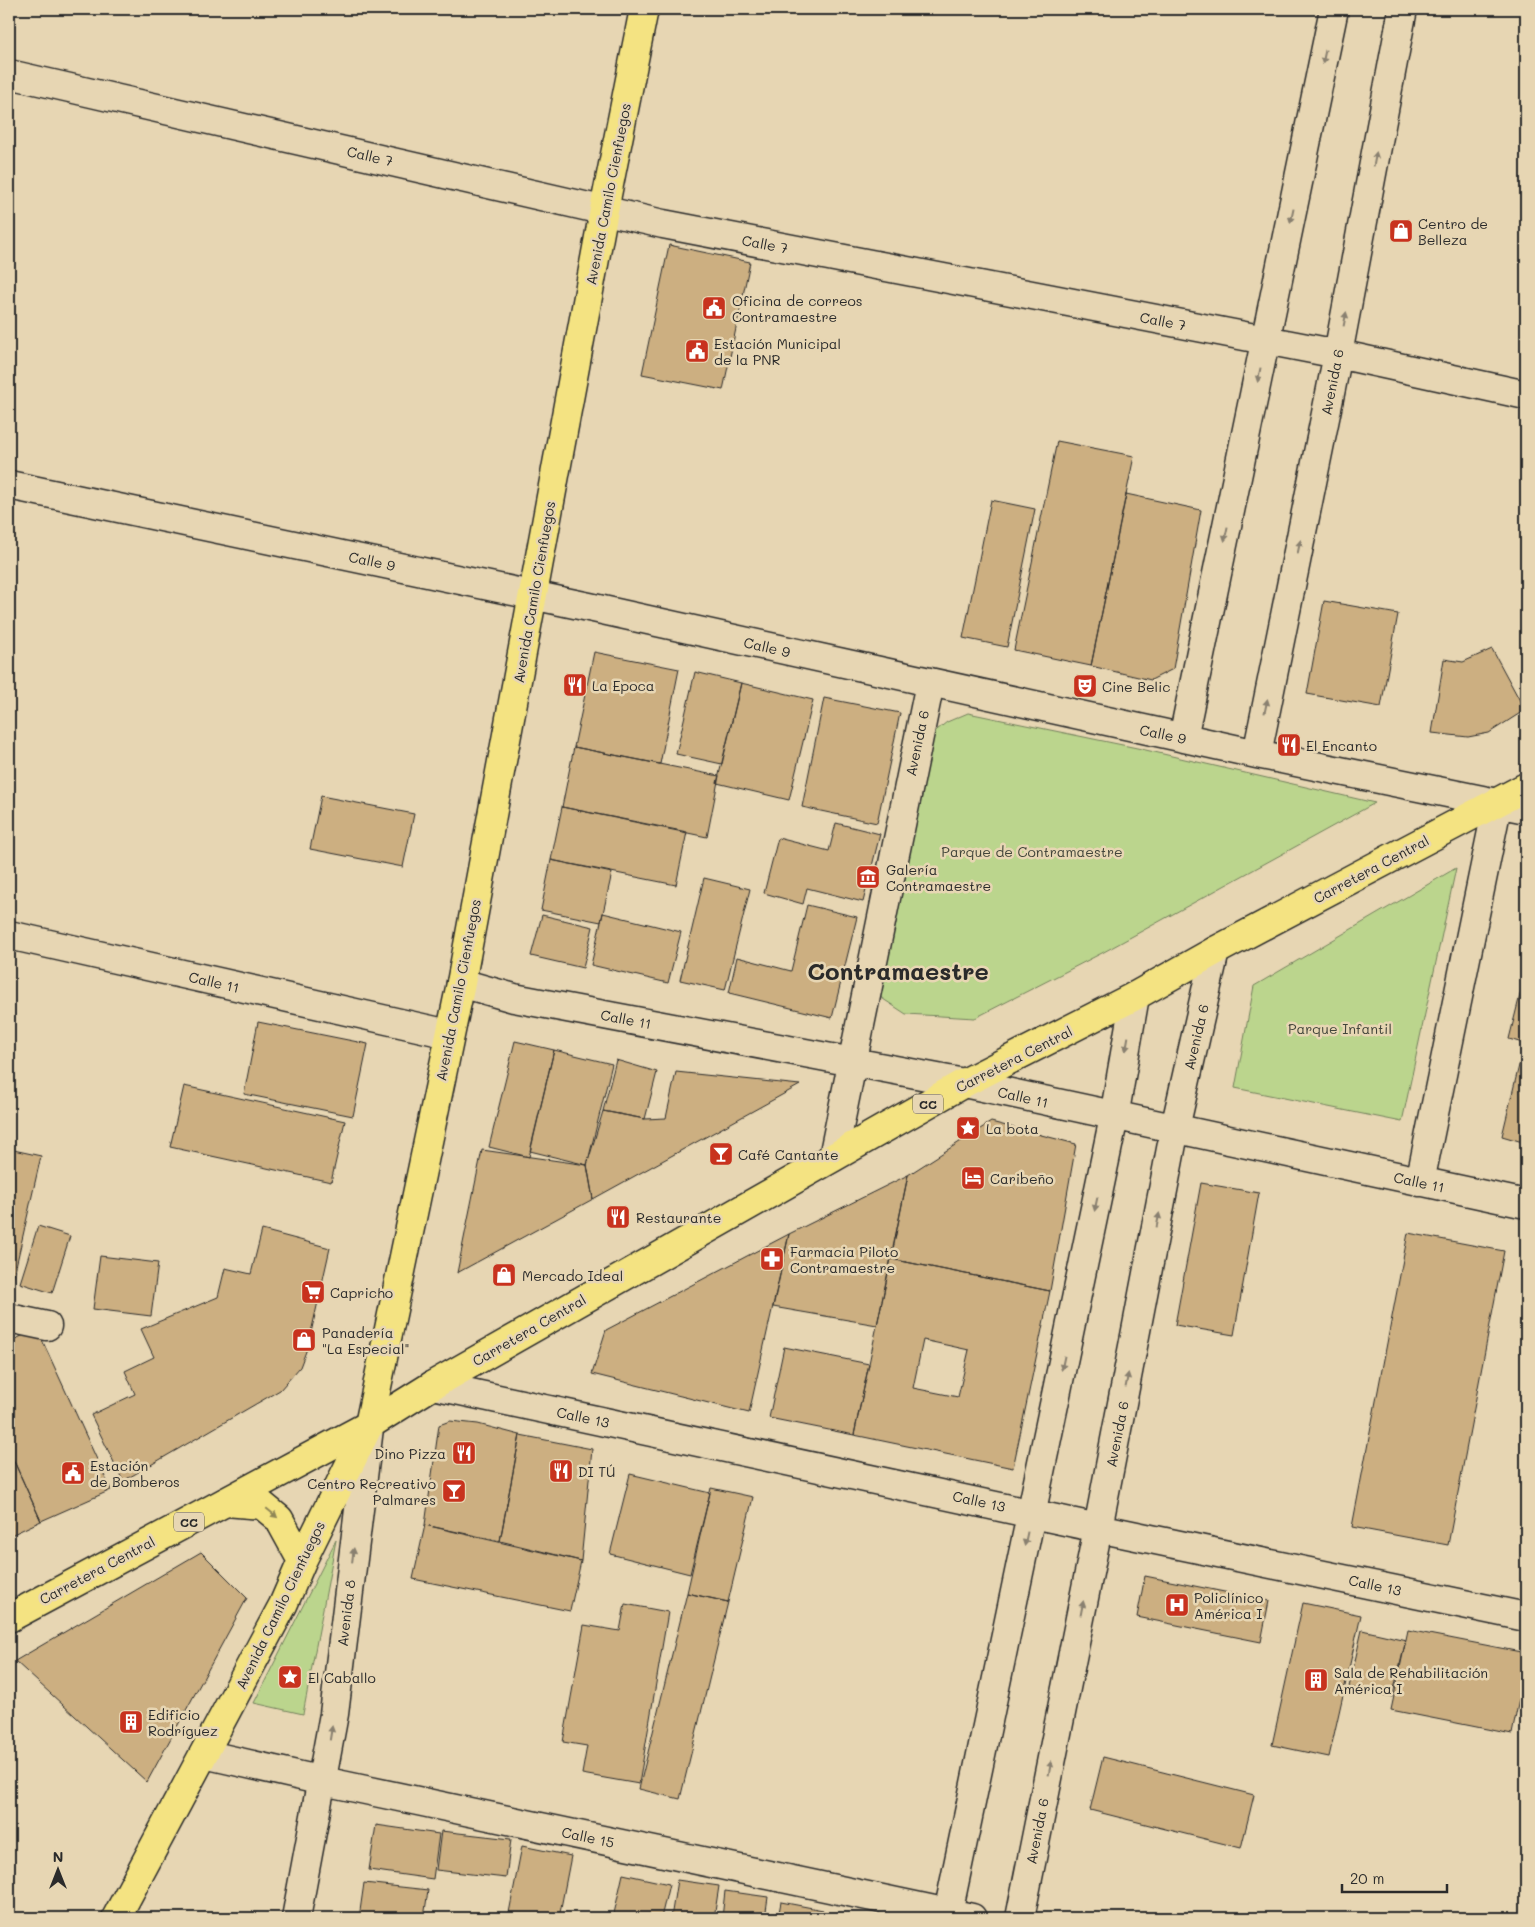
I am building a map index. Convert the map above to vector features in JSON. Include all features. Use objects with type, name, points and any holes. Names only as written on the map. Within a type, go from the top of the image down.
[{"type":"main road","name":"Avenida Camilo Cienfuegos","points":[[116,1918],[283,1605],[302,1561],[369,1425],[460,983],[534,596],[604,210],[644,9]]},
{"type":"main road","name":"Carretera Central","points":[[9,1618],[369,1425],[432,1385],[964,1084],[1135,996],[1216,951],[1526,787]]},
{"type":"main road","points":[[226,1502],[262,1505],[279,1518],[302,1561]]},
{"type":"street","points":[[1182,738],[1267,340],[1334,9]]},
{"type":"street","name":"Avenida 6","points":[[1257,754],[1338,354],[1403,9]]},
{"type":"street","name":"Calle 7","points":[[9,74],[663,224],[1338,354],[1526,395]]},
{"type":"street","name":"Calle 9","points":[[9,484],[534,596],[1182,738],[1526,808]]},
{"type":"street","name":"Avenida 6","points":[[833,1157],[930,683]]},
{"type":"street","points":[[1420,1182],[1498,802]]},
{"type":"street","name":"Calle 11","points":[[9,935],[449,1034]]},
{"type":"street","name":"Avenida 6","points":[[1020,1918],[1175,1128],[1216,951]]},
{"type":"street","name":"Calle 11","points":[[460,983],[514,998],[964,1084],[1526,1204]]},
{"type":"street","points":[[960,1916],[1032,1513],[1114,1117],[1135,996]]},
{"type":"street","points":[[9,1318],[47,1326]]},
{"type":"street","name":"Calle 13","points":[[432,1385],[1098,1528],[1526,1617]]},
{"type":"street","name":"Avenida 8","points":[[296,1918],[334,1714],[369,1425]]},
{"type":"street","name":"Calle 15","points":[[204,1754],[960,1916]]},
{"type":"green space","name":"Parque de Contramaestre","points":[[968,713],[1137,748],[1375,803],[1102,953],[975,1018],[906,1014],[880,997],[898,884],[933,733],[947,722]]},
{"type":"green space","name":"Parque Infantil","points":[[1456,868],[1402,1122],[1235,1088],[1254,986]]},
{"type":"green space","points":[[336,1540],[303,1714],[254,1703]]},
{"type":"building","points":[[669,245],[750,262],[723,390],[642,374]]},
{"type":"building","points":[[1057,441],[1134,456],[1091,666],[1014,650]]},
{"type":"building","points":[[1126,494],[1201,510],[1173,669],[1151,680],[1091,666]]},
{"type":"building","points":[[991,500],[1035,509],[1007,647],[963,638]]},
{"type":"building","points":[[1324,601],[1398,614],[1381,707],[1307,694]]},
{"type":"building","points":[[1492,649],[1525,710],[1489,733],[1468,737],[1432,733],[1444,659],[1463,662]]},
{"type":"building","points":[[594,652],[679,669],[660,764],[574,747]]},
{"type":"building","points":[[695,672],[741,683],[722,764],[676,754]]},
{"type":"building","points":[[741,683],[813,700],[789,800],[717,783]]},
{"type":"building","points":[[824,698],[900,713],[877,823],[802,807]]},
{"type":"building","points":[[574,747],[719,776],[707,837],[562,807]]},
{"type":"building","points":[[321,796],[414,814],[403,867],[310,849]]},
{"type":"building","points":[[562,807],[687,832],[676,885],[551,860]]},
{"type":"building","points":[[836,823],[880,834],[863,902],[807,888],[803,904],[764,893],[778,838],[829,851]]},
{"type":"building","points":[[551,860],[612,873],[601,922],[541,910]]},
{"type":"building","points":[[704,878],[750,889],[725,990],[680,980]]},
{"type":"building","points":[[807,905],[857,917],[832,1018],[729,993],[737,957],[791,971]]},
{"type":"building","points":[[603,913],[681,932],[668,983],[591,965]]},
{"type":"building","points":[[542,915],[593,927],[583,968],[531,956]]},
{"type":"building","points":[[1526,971],[1526,992],[1521,991]]},
{"type":"building","points":[[1521,991],[1526,992],[1526,1044],[1509,1039]]},
{"type":"building","points":[[258,1022],[368,1044],[353,1116],[244,1094]]},
{"type":"building","points":[[515,1041],[554,1050],[529,1157],[489,1147]]},
{"type":"building","points":[[554,1050],[612,1064],[587,1165],[530,1151]]},
{"type":"building","points":[[1521,1057],[1526,1058],[1526,1143],[1502,1136]]},
{"type":"building","points":[[616,1060],[657,1072],[645,1119],[603,1111]]},
{"type":"building","points":[[676,1072],[800,1085],[593,1199],[587,1165],[603,1111],[645,1119],[666,1118]]},
{"type":"building","points":[[184,1086],[345,1121],[331,1182],[170,1147]]},
{"type":"building","points":[[991,1122],[1076,1144],[1050,1291],[891,1259],[908,1175]]},
{"type":"building","points":[[9,1149],[41,1156],[12,1284],[9,1284]]},
{"type":"building","points":[[482,1150],[587,1165],[593,1199],[457,1273]]},
{"type":"building","points":[[908,1175],[877,1325],[773,1307],[789,1234]]},
{"type":"building","points":[[1201,1183],[1259,1193],[1234,1335],[1175,1325]]},
{"type":"building","points":[[38,1226],[70,1236],[52,1293],[20,1283]]},
{"type":"building","points":[[262,1230],[330,1248],[308,1346],[300,1367],[280,1390],[123,1481],[91,1415],[135,1394],[125,1371],[154,1357],[141,1329],[218,1297],[225,1268],[251,1274]]},
{"type":"building","points":[[1408,1233],[1504,1251],[1448,1545],[1352,1527]]},
{"type":"building","points":[[789,1234],[749,1413],[592,1374],[606,1330]]},
{"type":"building","points":[[100,1256],[158,1263],[151,1316],[93,1309]]},
{"type":"building","points":[[891,1259],[1050,1291],[1013,1468],[854,1435]],"holes":[[[923,1340],[969,1350],[958,1397],[913,1388]]]},
{"type":"building","points":[[37,1329],[111,1490],[41,1521],[9,1450],[9,1342]]},
{"type":"building","points":[[784,1347],[869,1364],[854,1435],[769,1418]]},
{"type":"building","points":[[450,1421],[478,1424],[520,1435],[500,1541],[425,1525],[439,1425]]},
{"type":"building","points":[[520,1435],[592,1449],[581,1561],[500,1541]]},
{"type":"building","points":[[12,1457],[41,1521],[9,1536],[9,1459]]},
{"type":"building","points":[[630,1474],[710,1493],[690,1574],[610,1554]]},
{"type":"building","points":[[711,1488],[753,1497],[728,1602],[687,1593]]},
{"type":"building","points":[[425,1525],[581,1561],[570,1611],[413,1579]]},
{"type":"building","name":"Edificio Rodríguez","points":[[201,1552],[247,1598],[147,1782],[15,1661]]},
{"type":"building","points":[[1145,1576],[1269,1601],[1261,1642],[1137,1617]]},
{"type":"building","points":[[687,1593],[728,1602],[680,1799],[639,1789]]},
{"type":"building","name":"Sala de Rehabilitación América I","points":[[1303,1603],[1361,1615],[1329,1757],[1272,1745]]},
{"type":"building","points":[[625,1604],[668,1612],[639,1784],[582,1774],[587,1746],[563,1742],[584,1625],[620,1631]]},
{"type":"building","points":[[1362,1630],[1406,1640],[1392,1697],[1349,1687]]},
{"type":"building","points":[[1408,1630],[1526,1653],[1526,1665],[1512,1734],[1391,1710]]},
{"type":"building","points":[[1103,1757],[1254,1795],[1241,1848],[1090,1810]]},
{"type":"building","points":[[376,1825],[439,1834],[433,1879],[369,1870]]},
{"type":"building","points":[[441,1831],[511,1839],[506,1878],[436,1870]]},
{"type":"building","points":[[522,1846],[571,1856],[559,1918],[508,1918]]},
{"type":"building","points":[[623,1874],[669,1884],[661,1918],[613,1918]]},
{"type":"building","points":[[677,1880],[719,1886],[714,1918],[671,1918]]},
{"type":"building","points":[[364,1883],[428,1890],[424,1918],[359,1918]]},
{"type":"building","points":[[725,1891],[768,1897],[765,1918],[722,1918]]},
{"type":"building","points":[[781,1902],[823,1910],[821,1918],[778,1918]]},
{"type":"place","name":"Centro de Belleza","points":[[1401,231]]},
{"type":"place","name":"Oficina de correos Contramaestre","points":[[714,308]]},
{"type":"place","name":"Estación Municipal de la PNR","points":[[697,351]]},
{"type":"place","name":"La Epoca","points":[[575,685]]},
{"type":"place","name":"Cine Belic","points":[[1085,686]]},
{"type":"place","name":"El Encanto","points":[[1289,745]]},
{"type":"place","name":"Galería Contramaestre","points":[[868,877]]},
{"type":"place","name":"La bota","points":[[968,1128]]},
{"type":"place","name":"Café Cantante","points":[[721,1154]]},
{"type":"place","name":"Caribeño","points":[[973,1178]]},
{"type":"place","name":"Restaurante","points":[[618,1217]]},
{"type":"place","name":"Farmacia Piloto Contramaestre","points":[[772,1259]]},
{"type":"place","name":"Mercado Ideal","points":[[504,1275]]},
{"type":"place","name":"Capricho","points":[[313,1292]]},
{"type":"place","name":"Panadería \"La Especial\"","points":[[304,1340]]},
{"type":"place","name":"Dino Pizza","points":[[464,1453]]},
{"type":"place","name":"DI TÚ","points":[[561,1471]]},
{"type":"place","name":"Estación de Bomberos","points":[[73,1473]]},
{"type":"place","name":"Centro Recreativo Palmares","points":[[454,1491]]},
{"type":"place","name":"Policlínico América I","points":[[1177,1605]]},
{"type":"place","name":"El Caballo","points":[[290,1677]]},
{"type":"place","name":"Sala de Rehabilitación América I","points":[[1316,1680]]},
{"type":"place","name":"Edificio Rodríguez","points":[[131,1722]]},
{"type":"district","name":"Contramaestre","points":[[898,970]]}]
